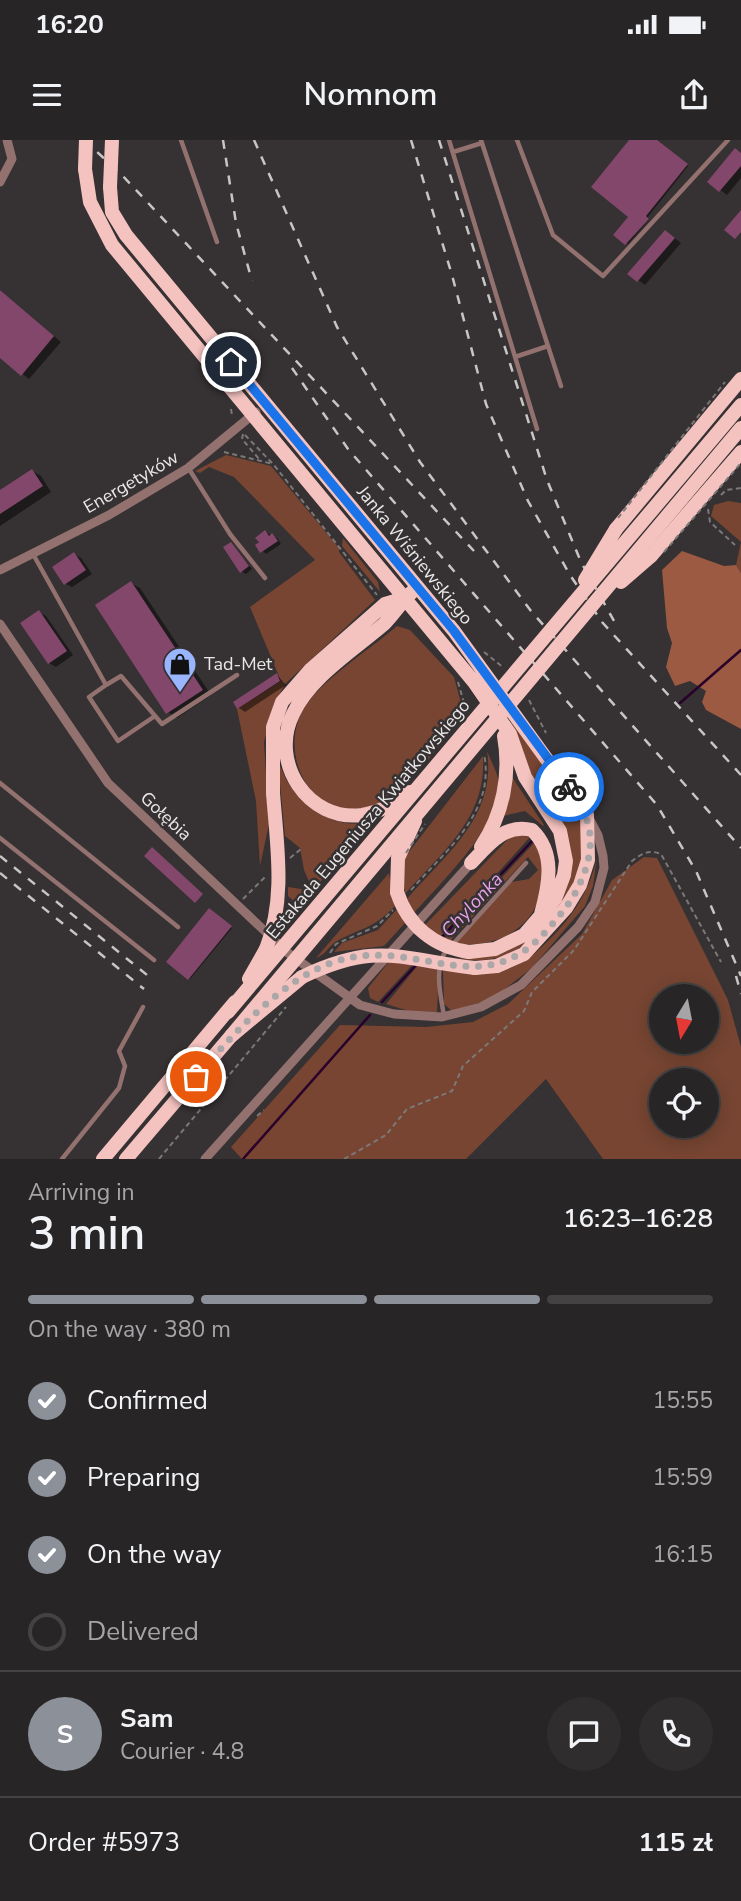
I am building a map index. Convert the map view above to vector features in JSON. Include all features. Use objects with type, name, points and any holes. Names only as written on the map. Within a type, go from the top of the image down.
[{"type":"highway","name":"Janka Wiśniewskiego","points":[[86,140],[85,169],[90,202],[112,245],[405,598],[498,717],[513,741],[525,777],[559,831],[564,845],[561,887],[540,919],[524,934],[506,946],[469,952],[441,944],[426,935],[408,918],[397,892],[398,858],[423,806]]},
{"type":"highway","name":"Janka Wiśniewskiego","points":[[112,140],[110,187],[113,212],[126,235],[418,587],[584,809]]},
{"type":"highway","points":[[556,626],[617,529],[734,382]]},
{"type":"highway","name":"Estakada Eugeniusza Kwiatkowskiego","points":[[103,1159],[741,405]]},
{"type":"highway","name":"Estakada Eugeniusza Kwiatkowskiego","points":[[126,1159],[741,428]]},
{"type":"highway","points":[[588,610],[662,544],[741,452]]},
{"type":"highway","points":[[418,587],[405,598],[386,622],[312,687],[293,713],[285,742],[292,776],[300,790],[325,809],[340,814],[376,812],[423,784]]},
{"type":"highway","points":[[228,1012],[260,963],[277,912],[279,869],[271,764],[273,727],[290,690],[385,604],[405,598]]},
{"type":"highway","points":[[471,863],[497,817],[505,788],[506,748],[498,717]]},
{"type":"highway","points":[[231,1036],[302,976],[333,962],[383,953],[475,968],[497,966],[524,954],[566,908],[580,885],[588,860],[584,809]]},
{"type":"highway","points":[[471,863],[504,832],[515,828],[532,830],[543,844],[548,863],[540,919]]},
{"type":"street","points":[[0,182],[12,164],[7,140]]},
{"type":"street","name":"Energetyków","points":[[0,570],[109,515],[188,468],[266,404]]},
{"type":"street","name":"Gołębia","points":[[0,624],[108,783],[288,953],[348,998]]},
{"type":"street","name":"Janka Wiśniewskiego","points":[[348,998],[360,1005],[394,1014],[444,1017],[481,1007],[521,985],[587,916],[595,902],[604,869],[598,835],[584,809]]},
{"type":"street","points":[[205,1159],[471,863]]},
{"type":"lane","points":[[181,140],[218,242]]},
{"type":"lane","points":[[449,140],[537,429]]},
{"type":"lane","points":[[517,140],[553,235],[603,276],[729,140]]},
{"type":"lane","points":[[453,152],[481,142],[561,386]]},
{"type":"lane","points":[[515,357],[548,345]]},
{"type":"lane","points":[[188,468],[230,534],[265,578]]},
{"type":"lane","points":[[33,554],[106,685]]},
{"type":"lane","points":[[155,716],[118,741],[89,697],[121,676],[162,724],[237,675]]},
{"type":"lane","points":[[0,783],[178,927]]},
{"type":"lane","points":[[0,838],[154,960]]},
{"type":"lane","points":[[444,1017],[439,988],[443,954],[526,863]]},
{"type":"lane","points":[[62,1159],[119,1088],[125,1066],[119,1051],[143,1007]]},
{"type":"path","points":[[618,518],[734,382]]},
{"type":"path","points":[[261,462],[243,439],[243,433],[275,464],[378,596]]},
{"type":"path","points":[[215,444],[220,450],[275,464]]},
{"type":"path","points":[[661,555],[741,463]]},
{"type":"path","points":[[735,545],[710,522],[707,511],[726,491],[741,488]]},
{"type":"path","points":[[499,677],[507,666]]},
{"type":"path","points":[[455,672],[470,717]]},
{"type":"path","points":[[524,705],[532,695]]},
{"type":"path","points":[[464,717],[472,708]]},
{"type":"path","points":[[405,897],[474,816],[485,788],[487,769],[483,751],[475,762]]},
{"type":"path","points":[[386,803],[397,794]]},
{"type":"path","points":[[405,853],[428,821]]},
{"type":"path","points":[[344,1159],[382,1138],[407,1110],[452,1091],[458,1074],[472,1057],[524,1011],[532,992],[574,950],[632,861],[643,853],[654,851],[661,854],[722,962]]},
{"type":"path","points":[[327,962],[336,944],[377,926],[397,906]]},
{"type":"path","points":[[159,1159],[290,1002]]},
{"type":"shaded area","points":[[226,455],[271,466],[339,548],[339,552],[375,600],[285,684],[274,704],[264,742],[269,824],[260,866],[256,801],[237,709],[281,681],[250,607],[315,560],[234,477],[209,467],[200,473],[195,471]]},
{"type":"shaded area","points":[[728,501],[741,503],[741,542],[711,516],[714,505]]},
{"type":"shaded area","points":[[343,538],[378,582],[380,592],[342,546]]},
{"type":"shaded area","points":[[741,542],[741,573],[736,565]]},
{"type":"shaded area","points":[[682,551],[724,566],[736,565],[741,573],[741,729],[706,710],[702,702],[706,691],[690,681],[675,686],[666,667],[672,643],[667,628],[662,570]]},
{"type":"shaded area","points":[[397,626],[410,630],[454,677],[464,714],[424,765],[388,798],[375,805],[354,810],[336,808],[320,799],[308,786],[299,769],[295,750],[296,731],[302,712],[320,689],[345,666]]},
{"type":"shaded area","points":[[511,722],[570,801],[554,816],[529,779],[508,725]]},
{"type":"shaded area","points":[[487,751],[499,782],[498,797],[492,815],[468,852],[414,913],[407,899],[452,850],[476,815],[488,774]]},
{"type":"shaded area","points":[[483,756],[478,798],[470,816],[447,848],[405,894],[402,872],[405,857]]},
{"type":"shaded area","points":[[278,763],[298,796],[325,817],[346,823],[369,822],[300,907],[288,896],[288,887],[307,890],[311,886],[304,870],[300,848],[285,836]]},
{"type":"shaded area","points":[[512,777],[543,826],[525,811],[503,816]]},
{"type":"shaded area","points":[[573,806],[580,822],[583,854],[573,884],[565,898],[518,949],[495,958],[458,959],[492,956],[517,946],[534,931],[562,897],[558,821]]},
{"type":"shaded area","points":[[513,834],[530,837],[440,937],[424,926]]},
{"type":"shaded area","points":[[535,842],[540,853],[544,877],[536,907],[519,928],[496,940],[455,943],[511,882],[529,879],[538,870],[528,857],[450,941],[444,939]]},
{"type":"shaded area","points":[[597,857],[593,886],[585,906],[532,968],[492,999],[452,1011],[444,1004],[443,970],[526,959],[545,944],[574,911],[588,885]]},
{"type":"shaded area","points":[[644,857],[657,858],[728,1000],[741,1047],[741,1159],[603,1159],[546,1079],[466,1159],[242,1159],[231,1147],[340,1025],[426,1027],[473,1022],[508,1004],[582,934],[612,880]]},
{"type":"shaded area","points":[[389,873],[395,906],[374,923],[337,941],[316,958]]},
{"type":"shaded area","points":[[397,909],[405,923],[384,946],[334,952],[342,943],[378,930]]},
{"type":"shaded area","points":[[391,959],[414,963],[378,1002],[370,998],[368,988]]},
{"type":"shaded area","points":[[419,964],[439,969],[437,1012],[412,1012],[386,1004]]},
{"type":"building","points":[[629,140],[657,140],[688,164],[646,216],[649,219],[625,245],[613,235],[628,217],[591,187]]},
{"type":"building","points":[[735,148],[741,153],[741,166],[719,192],[707,182]]},
{"type":"building","points":[[741,210],[741,232],[735,239],[724,230]]},
{"type":"building","points":[[665,230],[675,238],[637,282],[627,274]]},
{"type":"building","points":[[0,290],[54,336],[21,376],[0,358]]},
{"type":"building","points":[[32,469],[43,486],[0,514],[0,490]]},
{"type":"building","points":[[265,530],[269,536],[272,533],[278,541],[260,553],[255,545],[259,542],[255,538]]},
{"type":"building","points":[[231,542],[249,566],[240,573],[223,547]]},
{"type":"building","points":[[74,552],[86,570],[64,585],[52,567]]},
{"type":"building","points":[[131,581],[203,690],[166,714],[95,605]]},
{"type":"building","points":[[39,610],[67,651],[48,664],[20,623]]},
{"type":"building","points":[[277,673],[280,681],[237,709],[233,702]]},
{"type":"building","points":[[152,847],[203,894],[195,903],[144,856]]},
{"type":"building","points":[[209,908],[232,926],[188,980],[166,962]]},
{"type":"waterway","name":"Chylonka","points":[[680,703],[741,650]]},
{"type":"waterway","name":"Chylonka","points":[[583,793],[598,779]]},
{"type":"waterway","name":"Chylonka","points":[[557,817],[571,804]]},
{"type":"waterway","name":"Chylonka","points":[[442,937],[533,840]]},
{"type":"waterway","name":"Chylonka","points":[[382,1002],[416,965]]},
{"type":"waterway","name":"Chylonka","points":[[243,1159],[370,1015]]},
{"type":"railway","points":[[84,140],[121,174],[474,551]]},
{"type":"railway","points":[[223,140],[236,223],[252,281]]},
{"type":"railway","points":[[254,140],[337,327],[420,462],[531,611],[741,848]]},
{"type":"railway","points":[[411,140],[452,275],[486,404],[528,501],[570,575],[602,622],[741,775]]},
{"type":"railway","points":[[439,140],[547,480],[581,562],[618,628]]},
{"type":"railway","points":[[292,368],[348,449],[657,805],[696,871],[741,976]]},
{"type":"railway","points":[[0,856],[152,979]]},
{"type":"railway","points":[[0,873],[144,989]]},
{"type":"railway","points":[[736,976],[741,994]]},
{"type":"way so far","points":[[196,1077],[231,1036],[302,976],[333,962],[383,953],[475,968],[497,966],[524,954],[558,918],[585,873],[590,830],[587,815],[569,787]]},
{"type":"place","name":"Tad-Met","points":[[180,694]]},
{"type":"route","points":[[231,362],[454,631],[488,681],[569,787]]}]
